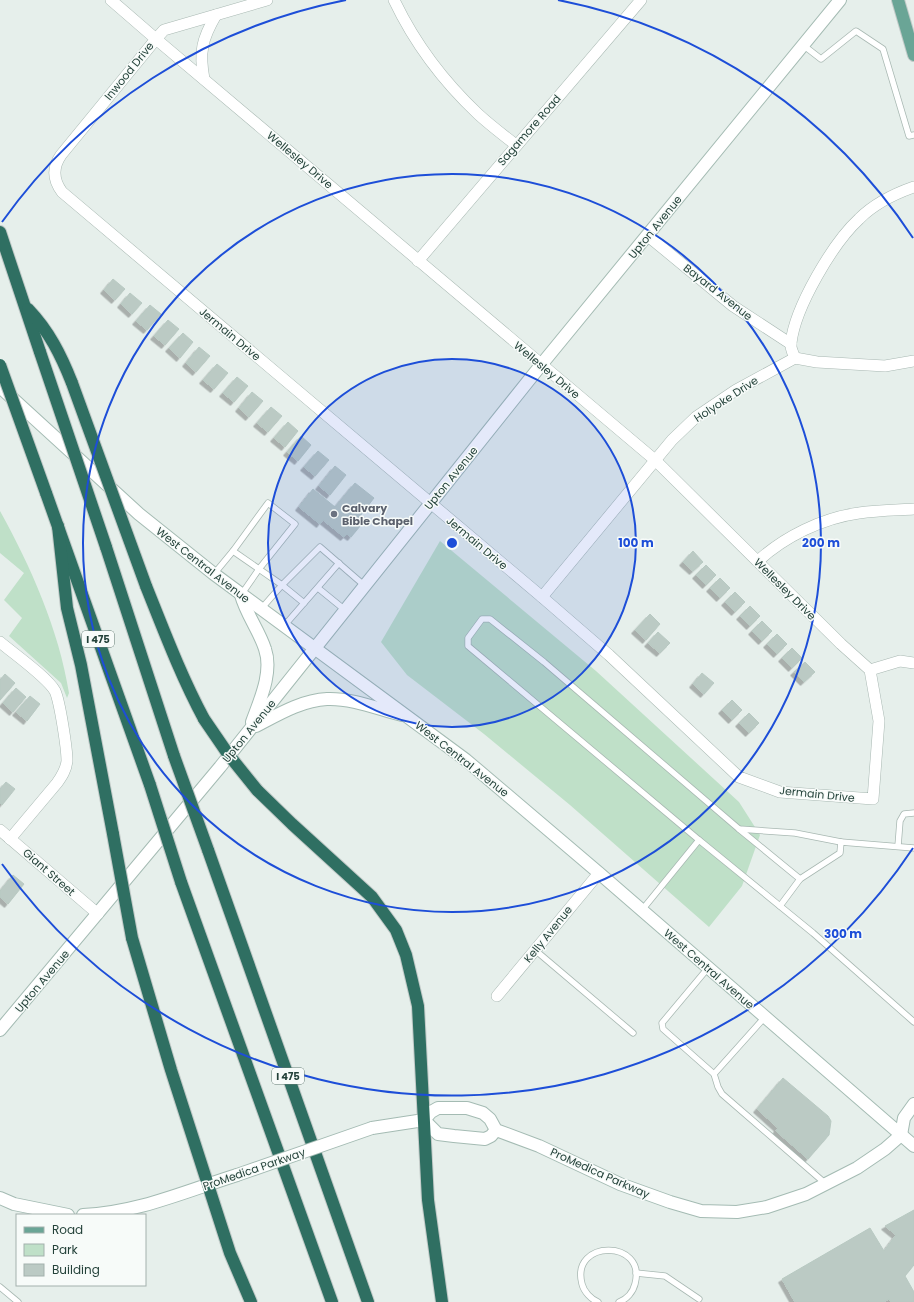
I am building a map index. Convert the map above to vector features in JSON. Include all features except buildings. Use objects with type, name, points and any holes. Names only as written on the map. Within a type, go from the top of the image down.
[{"type":"highway","name":"I 475","points":[[0,232],[106,547],[174,756],[368,1302]]},
{"type":"highway","points":[[26,307],[48,332],[60,354],[146,586],[176,661],[190,693],[204,719],[228,754],[258,790],[292,824],[372,897],[396,930],[406,955],[418,1006],[428,1200],[442,1302]]},
{"type":"highway","name":"I 475","points":[[0,365],[150,785],[181,882],[332,1302]]},
{"type":"highway","points":[[58,526],[67,608],[81,665],[132,938],[171,1070],[230,1253],[251,1302]]},
{"type":"main road","name":"Upton Avenue","points":[[2,1023],[98,914],[250,730],[541,365],[840,0]]},
{"type":"main road","points":[[898,0],[914,55]]},
{"type":"main road","name":"West Central Avenue","points":[[0,386],[139,514],[240,595],[466,760],[599,873],[914,1146]]},
{"type":"main road","points":[[240,595],[245,609],[265,649],[267,662],[264,684],[250,730]]},
{"type":"main road","points":[[250,730],[281,712],[308,702],[326,699],[344,700],[409,717]]},
{"type":"main road","points":[[914,1104],[904,1118],[901,1134],[914,1133]]},
{"type":"main road","name":"ProMedica Parkway","points":[[106,1214],[142,1207],[372,1128],[424,1120],[436,1108],[467,1108],[486,1114],[496,1130],[539,1146],[620,1184],[670,1202],[701,1211],[737,1212],[767,1207],[806,1194],[857,1168],[885,1149],[901,1134]]},
{"type":"main road","points":[[424,1120],[438,1134],[485,1139],[491,1136],[496,1130]]},
{"type":"main road","points":[[0,1198],[14,1204],[63,1214]]},
{"type":"street","name":"Wellesley Drive","points":[[111,0],[655,460],[715,521],[758,561],[841,644],[870,670]]},
{"type":"street","name":"Inwood Drive","points":[[61,155],[164,30],[267,0]]},
{"type":"street","points":[[394,0],[419,43],[448,82],[478,114],[516,145]]},
{"type":"street","name":"Sagamore Road","points":[[418,261],[641,0]]},
{"type":"street","points":[[204,79],[200,60],[202,47],[207,30],[216,15]]},
{"type":"street","name":"Jermain Drive","points":[[61,155],[54,170],[57,185],[62,192],[542,597],[609,655],[739,777],[780,792],[873,799],[879,721],[870,670]]},
{"type":"street","points":[[914,187],[876,205],[858,219],[844,236],[824,264],[810,290],[796,323],[791,344],[794,358],[817,362],[885,366],[914,361]]},
{"type":"street","name":"Bayard Avenue","points":[[648,236],[733,306],[791,344]]},
{"type":"street","name":"Holyoke Drive","points":[[542,597],[655,460],[696,417],[736,390],[794,358]]},
{"type":"street","points":[[758,561],[774,547],[800,532],[834,519],[859,513],[914,509]]},
{"type":"street","points":[[0,642],[55,690],[60,709],[67,760],[64,774],[10,839]]},
{"type":"street","points":[[870,670],[900,662],[914,662]]},
{"type":"street","name":"Giant Street","points":[[0,830],[98,914]]},
{"type":"street","name":"Kelly Avenue","points":[[497,996],[599,873]]},
{"type":"lane","points":[[803,45],[822,59],[856,31],[883,49],[912,135]]},
{"type":"lane","points":[[214,574],[268,503],[295,524],[240,595]]},
{"type":"lane","points":[[260,609],[320,547],[365,586]]},
{"type":"lane","points":[[233,551],[282,585],[304,603]]},
{"type":"lane","points":[[284,626],[339,563]]},
{"type":"lane","points":[[318,588],[346,610]]},
{"type":"lane","points":[[800,879],[532,652],[490,619],[482,619],[468,638],[468,646],[780,906],[914,1022]]},
{"type":"lane","points":[[898,846],[900,821],[904,814],[914,813]]},
{"type":"lane","points":[[740,829],[795,833],[841,842],[914,848]]},
{"type":"lane","points":[[641,910],[699,840]]},
{"type":"lane","points":[[780,906],[800,879],[840,853],[841,842]]},
{"type":"lane","points":[[535,950],[633,1033]]},
{"type":"lane","points":[[708,968],[662,1023],[662,1026],[666,1033],[714,1074],[722,1094],[826,1184]]},
{"type":"lane","points":[[714,1074],[764,1017]]},
{"type":"lane","points":[[598,1302],[588,1295],[583,1288],[581,1279],[582,1270],[585,1261],[592,1255],[600,1250],[609,1249],[626,1255],[632,1262],[636,1274],[634,1288],[629,1296],[619,1302]]},
{"type":"lane","points":[[636,1274],[665,1276],[699,1299]]},
{"type":"lane","points":[[0,1287],[18,1302]]},
{"type":"green space","points":[[0,511],[33,577],[51,622],[64,669],[69,693],[67,698],[61,683],[9,636],[22,618],[4,600],[24,573],[0,553]]},
{"type":"green space","points":[[440,541],[596,671],[739,802],[760,835],[742,886],[709,927],[570,805],[484,734],[407,675],[381,642]]},
{"type":"place","name":"Calvary Bible Chapel","points":[[334,514]]}]
